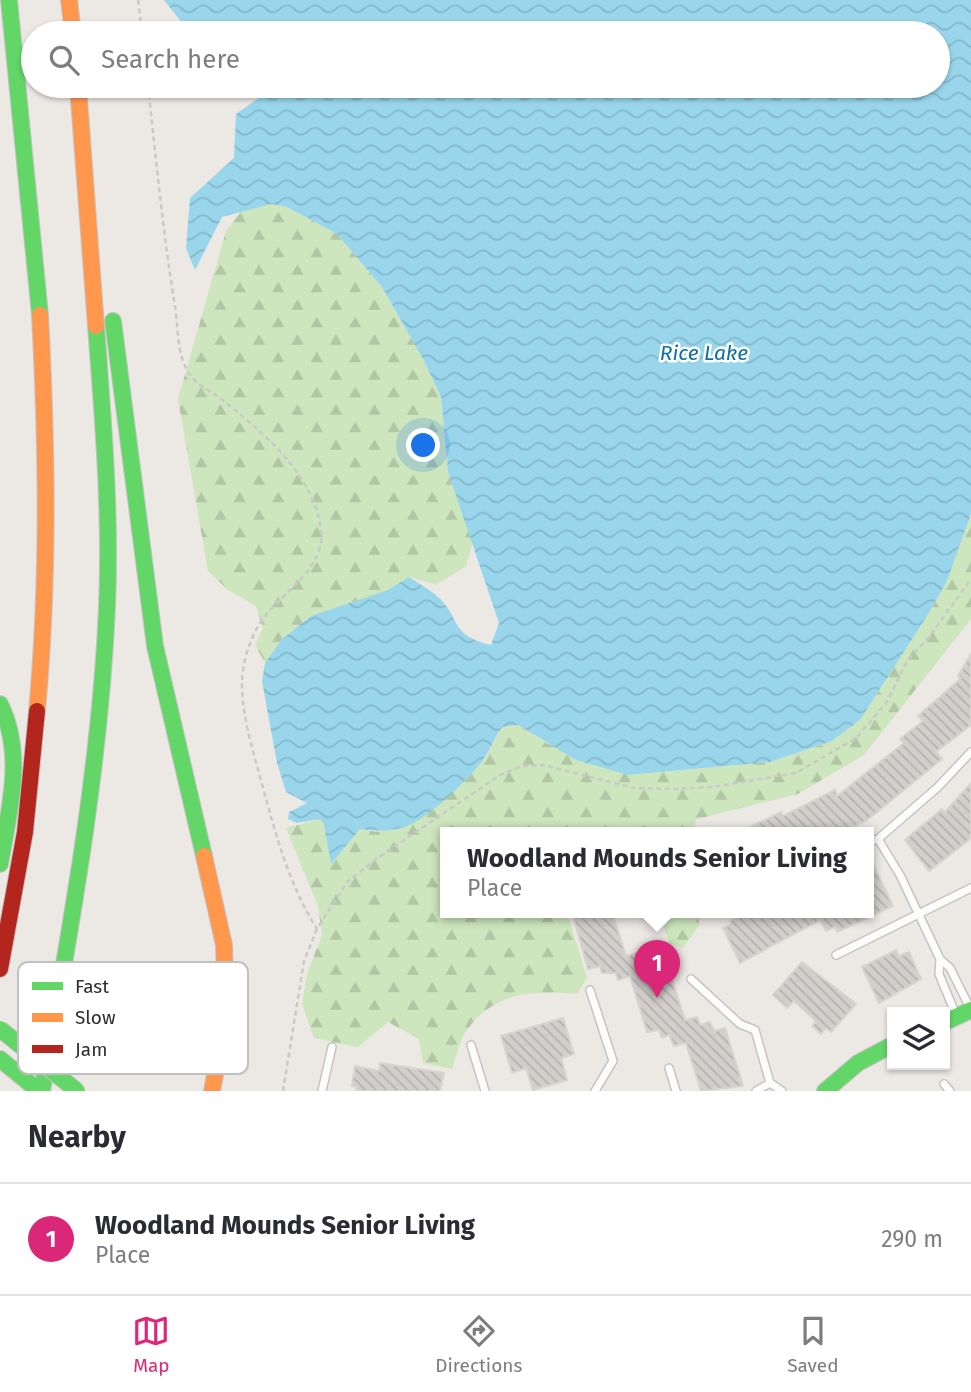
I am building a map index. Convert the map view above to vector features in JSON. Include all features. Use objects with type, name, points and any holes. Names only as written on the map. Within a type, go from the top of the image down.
[{"type":"main road","points":[[0,969],[25,832],[45,622],[47,446],[38,286],[9,0]]},
{"type":"main road","points":[[69,0],[71,21]]},
{"type":"main road","points":[[64,962],[90,812],[107,606],[105,447],[79,98]]},
{"type":"main road","points":[[84,139],[114,328],[155,646],[224,945],[224,962]]},
{"type":"main road","points":[[0,704],[13,748],[13,777],[0,864]]},
{"type":"main road","points":[[0,1029],[18,1043]]},
{"type":"main road","points":[[825,1091],[858,1063],[887,1048]]},
{"type":"main road","points":[[0,1059],[18,1073]]},
{"type":"main road","points":[[19,1074],[41,1091]]},
{"type":"main road","points":[[56,1074],[77,1091]]},
{"type":"lane","points":[[874,840],[938,787],[971,752]]},
{"type":"lane","points":[[878,839],[921,915],[940,959],[950,968],[961,1015]]},
{"type":"lane","points":[[835,955],[921,915],[971,888]]},
{"type":"lane","points":[[940,959],[939,974],[961,1015]]},
{"type":"lane","points":[[691,979],[740,1024],[755,1030],[771,1083],[782,1091]]},
{"type":"lane","points":[[590,990],[613,1061],[595,1091]]},
{"type":"lane","points":[[471,1045],[485,1091]]},
{"type":"lane","points":[[322,1091],[332,1046]]},
{"type":"lane","points":[[669,1068],[676,1091]]},
{"type":"lane","points":[[756,1091],[771,1083]]},
{"type":"lane","points":[[944,1084],[950,1091]]},
{"type":"path","points":[[138,0],[141,21]]},
{"type":"path","points":[[149,98],[170,274],[184,363],[191,376],[204,389],[222,399],[272,442],[286,458],[312,500],[321,528],[321,542],[316,560],[273,606],[257,628],[245,660],[242,684],[251,745],[278,848],[296,891],[317,929]]},
{"type":"path","points":[[283,1091],[304,961],[317,929],[356,873],[510,769],[543,765],[634,788],[672,789],[775,777],[812,766],[856,738],[887,702],[906,661],[929,637],[971,579]]},
{"type":"green space","points":[[271,204],[287,207],[337,234],[382,287],[441,397],[448,472],[473,541],[466,566],[436,585],[409,577],[388,590],[346,607],[311,616],[282,639],[265,663],[255,645],[263,628],[256,606],[228,590],[208,571],[178,399],[226,231],[243,209]]},
{"type":"green space","points":[[971,514],[971,619],[864,755],[798,794],[697,819],[694,827],[440,827],[440,918],[569,918],[587,978],[577,994],[529,994],[501,1001],[476,1019],[465,1033],[452,1069],[423,1063],[419,1039],[388,1022],[358,1047],[314,1038],[302,1004],[307,974],[322,935],[318,906],[286,828],[320,819],[324,824],[332,863],[360,829],[378,832],[466,779],[485,758],[502,727],[518,725],[548,744],[628,775],[770,762],[832,741],[860,720],[947,581]]},
{"type":"green space","points":[[660,918],[698,918],[700,924],[683,948],[670,944]]},
{"type":"water","name":"Rice Lake","points":[[164,0],[971,0],[971,514],[947,581],[860,720],[832,741],[770,762],[628,775],[576,760],[518,725],[502,727],[486,756],[435,808],[413,823],[398,829],[360,829],[331,864],[324,824],[320,819],[297,823],[288,819],[289,812],[307,803],[286,792],[277,763],[262,681],[265,663],[282,639],[311,616],[388,590],[409,577],[438,597],[462,631],[477,641],[491,645],[499,623],[448,472],[441,397],[382,287],[337,234],[287,207],[271,204],[222,217],[195,270],[186,248],[190,198],[234,158],[236,114],[259,98],[950,98],[950,21],[181,21]]},
{"type":"building","points":[[971,654],[971,725],[936,752],[942,759],[866,821],[853,827],[750,827],[781,812],[783,816],[835,790],[837,796],[904,743],[900,739],[923,721],[918,716],[961,678],[958,676]]},
{"type":"building","points":[[971,783],[971,838],[929,871],[905,840],[942,809],[945,812]]},
{"type":"building","points":[[874,866],[893,906],[874,915]]},
{"type":"building","points":[[574,918],[614,918],[626,956],[640,952],[642,958],[655,958],[658,967],[667,964],[685,1020],[697,1017],[700,1025],[709,1022],[715,1031],[725,1028],[743,1086],[701,1091],[686,1043],[674,1046],[669,1035],[662,1038],[659,1030],[647,1032],[630,976],[618,980],[616,973],[602,973],[600,966],[588,969]]},
{"type":"building","points":[[736,918],[867,918],[837,932],[835,927],[826,931],[820,920],[740,963],[723,928],[732,924],[730,921]]},
{"type":"building","points":[[896,950],[899,956],[909,952],[921,979],[879,1003],[862,967]]},
{"type":"building","points":[[802,962],[856,1004],[831,1032],[826,1028],[821,1034],[812,1026],[816,1021],[794,1001],[787,1008],[773,995]]},
{"type":"building","points":[[563,1018],[574,1054],[561,1058],[567,1080],[533,1090],[526,1068],[512,1073],[501,1036]]},
{"type":"building","points":[[380,1063],[444,1073],[440,1091],[356,1091],[357,1087],[352,1086],[355,1066],[379,1071]]},
{"type":"traffic: fast","points":[[9,0],[40,315]]},
{"type":"traffic: fast","points":[[113,321],[155,646],[204,856]]},
{"type":"traffic: fast","points":[[64,962],[91,789],[107,607],[106,466],[96,326]]},
{"type":"traffic: fast","points":[[0,704],[8,723],[13,763],[11,803],[0,864]]},
{"type":"traffic: fast","points":[[950,1020],[971,1010]]},
{"type":"traffic: fast","points":[[0,1029],[18,1043]]},
{"type":"traffic: fast","points":[[825,1091],[858,1063],[887,1048]]},
{"type":"traffic: fast","points":[[0,1059],[18,1074]]},
{"type":"traffic: fast","points":[[18,1074],[39,1091]]},
{"type":"traffic: fast","points":[[42,1091],[45,1074]]},
{"type":"traffic: fast","points":[[56,1074],[77,1091]]},
{"type":"traffic: slow","points":[[69,0],[72,21]]},
{"type":"traffic: slow","points":[[79,98],[96,326]]},
{"type":"traffic: slow","points":[[37,711],[44,612],[46,513],[40,315]]},
{"type":"traffic: slow","points":[[204,856],[224,945],[224,962]]},
{"type":"traffic: slow","points":[[212,1091],[215,1074]]},
{"type":"traffic: jam","points":[[0,969],[25,832],[37,711]]},
{"type":"place","name":"Woodland Mounds Senior Living","points":[[657,998]]}]
